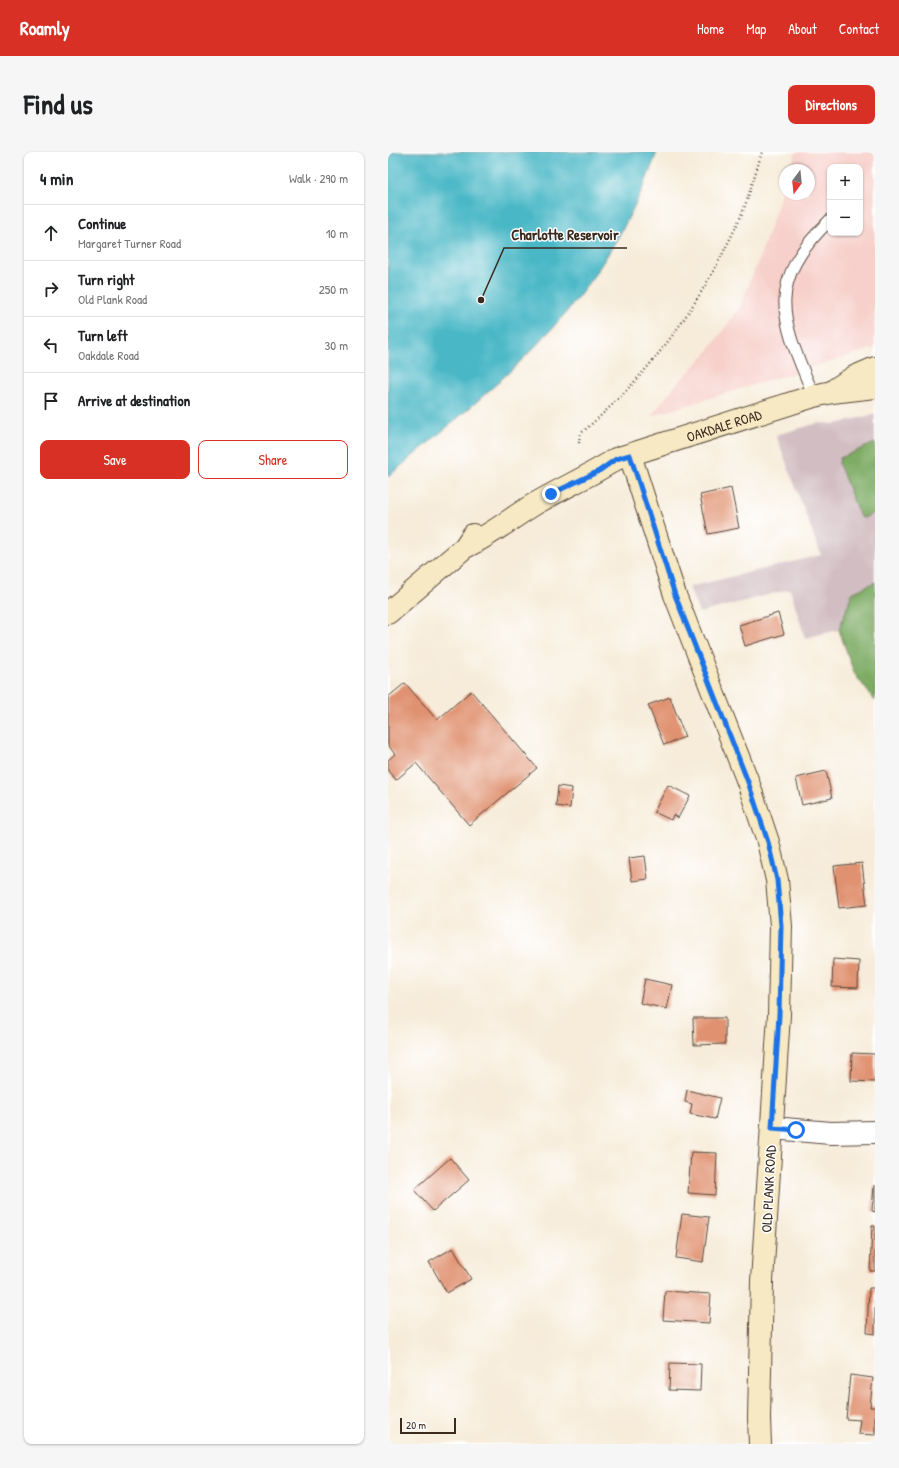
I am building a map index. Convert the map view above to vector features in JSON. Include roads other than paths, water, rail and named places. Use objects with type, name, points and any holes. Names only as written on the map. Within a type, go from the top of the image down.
[{"type":"street","name":"OAKDALE ROAD","points":[[823,394],[854,377],[875,368]]},
{"type":"street","name":"OAKDALE ROAD","points":[[388,613],[465,547],[482,540],[515,516],[551,494],[599,471],[623,457],[823,394],[875,387]]},
{"type":"street","name":"OLD PLANK ROAD","points":[[623,457],[748,782],[768,842],[777,880],[781,926],[779,1015],[762,1281],[759,1418],[760,1444]]},
{"type":"street","points":[[772,1128],[831,1133],[875,1132]]},
{"type":"lane","points":[[823,394],[790,338],[785,318],[784,297],[786,282],[792,268],[814,235],[827,223]]},
{"type":"water","points":[[388,152],[657,152],[638,198],[615,243],[572,305],[537,345],[496,385],[388,477]]},
{"type":"place","name":"Charlotte Reservoir","points":[[481,300]]}]
